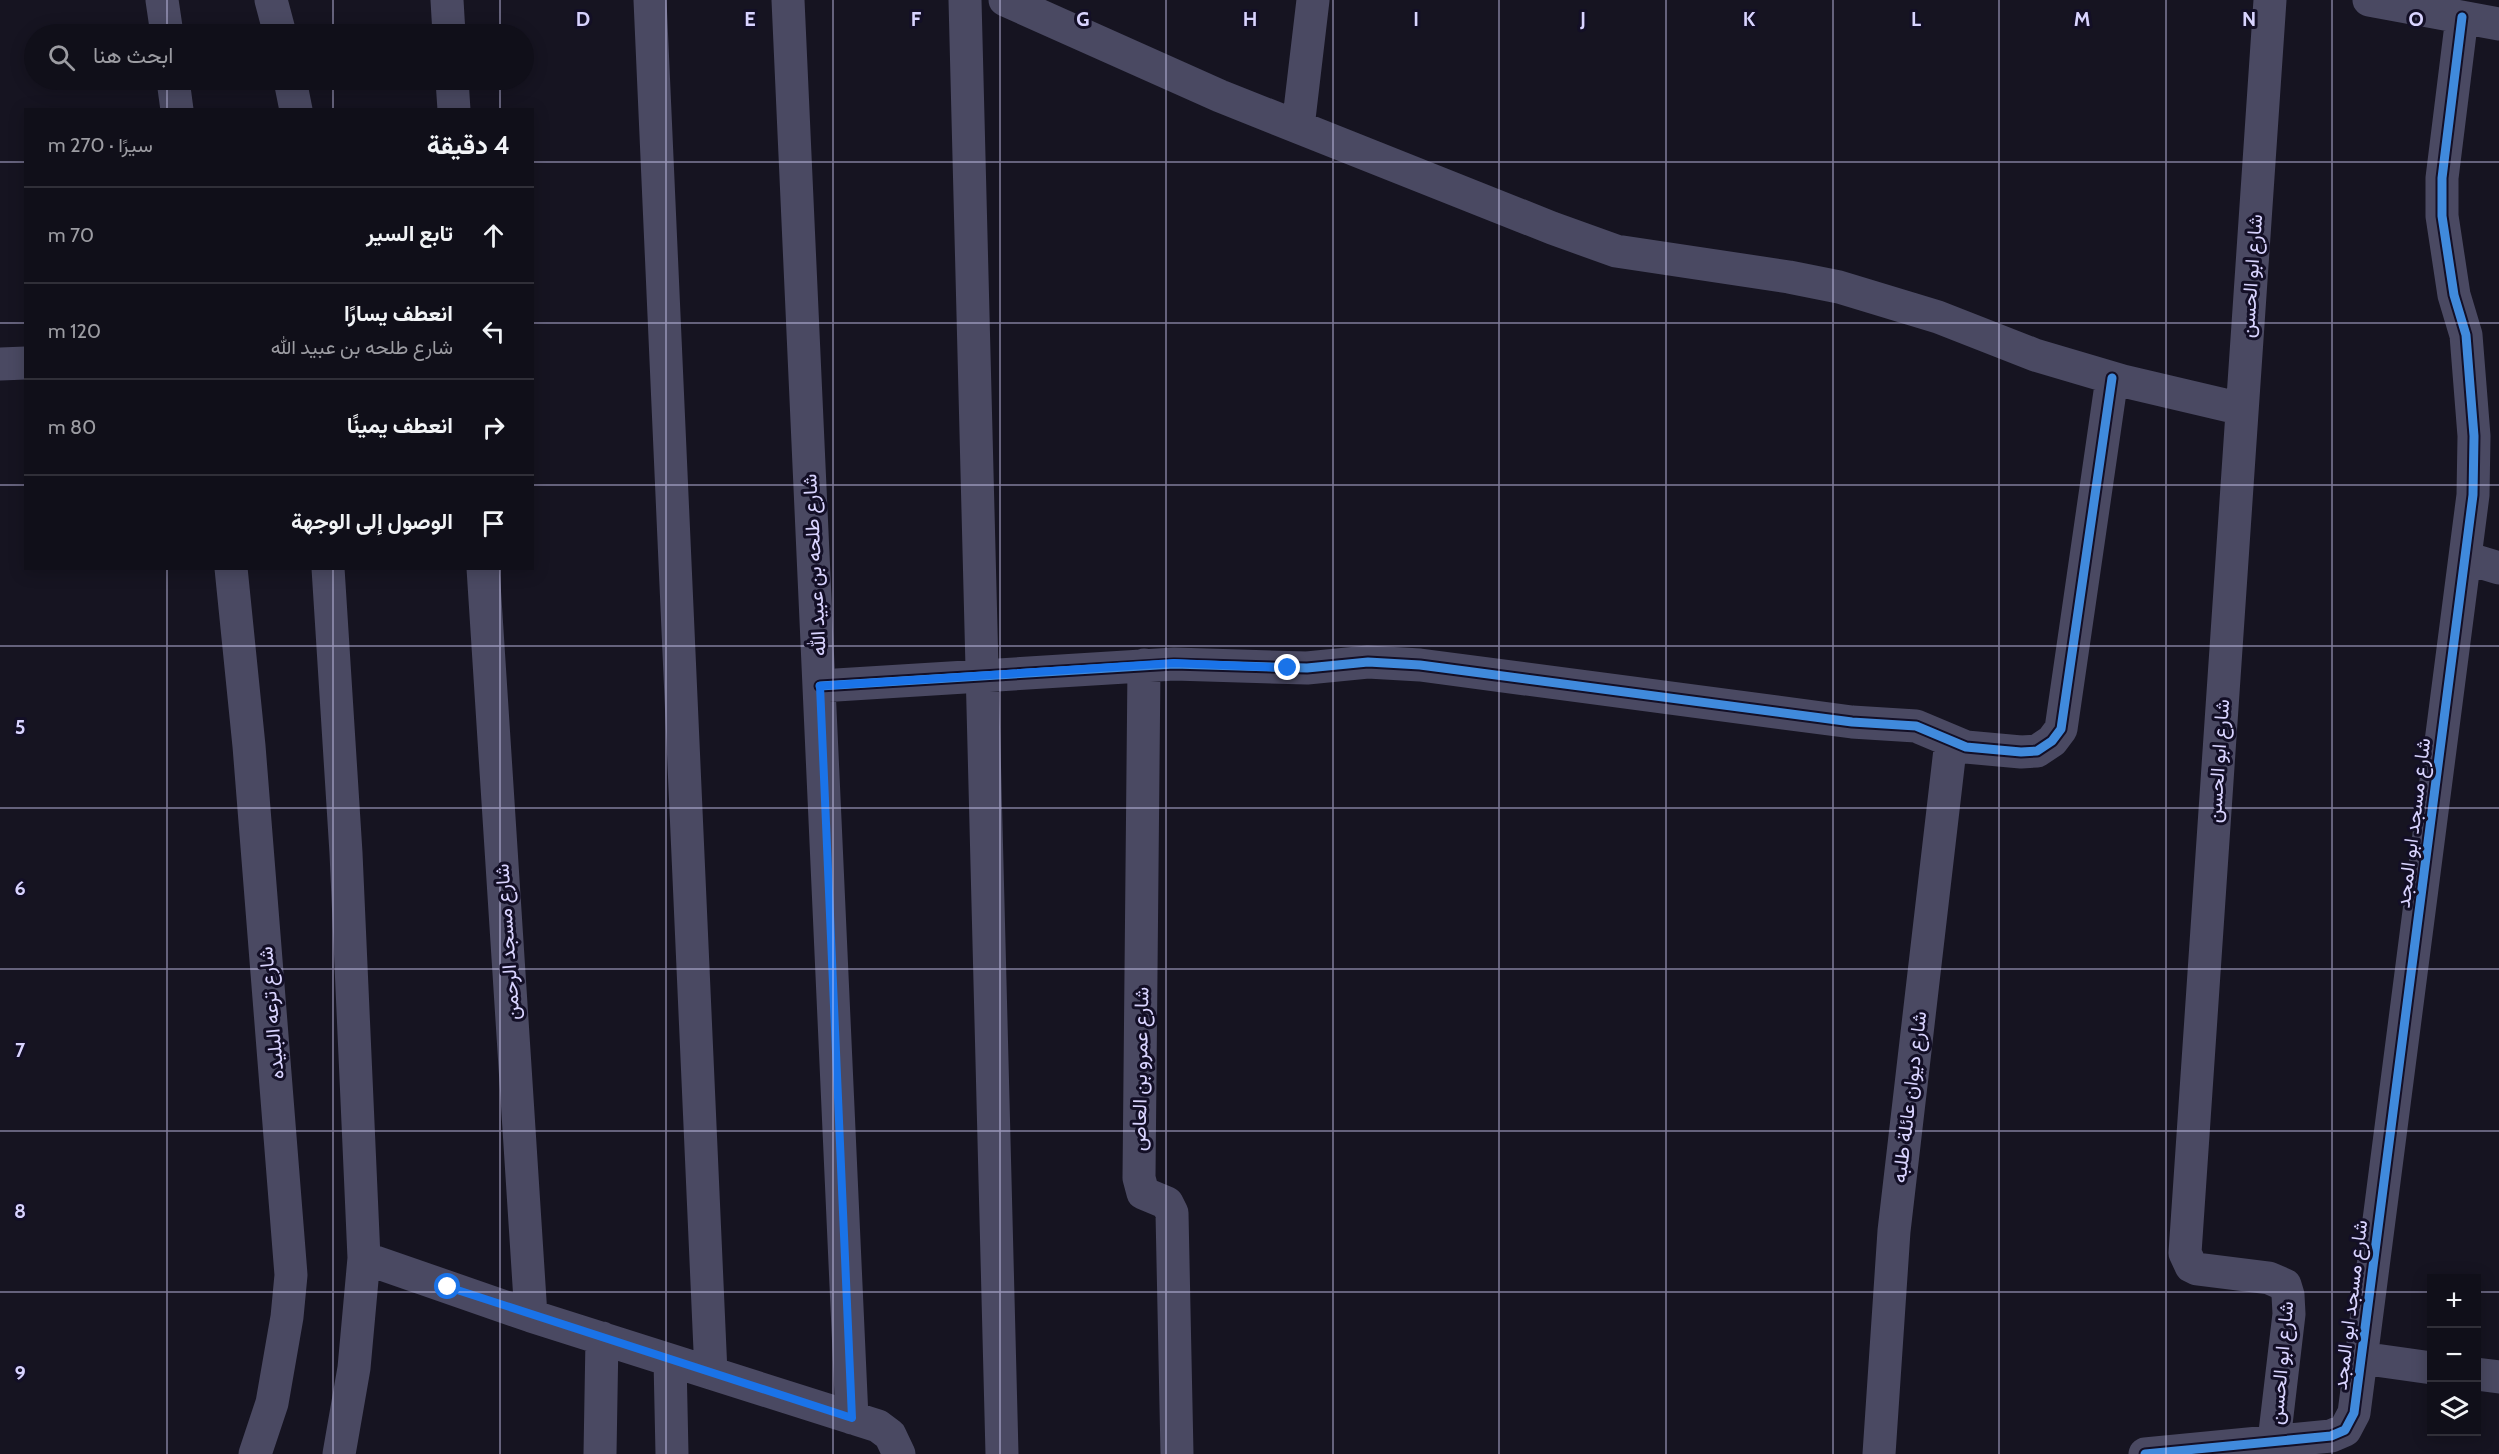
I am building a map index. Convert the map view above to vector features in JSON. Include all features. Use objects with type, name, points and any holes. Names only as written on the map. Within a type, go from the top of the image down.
[{"type":"street","points":[[162,0],[166,24]]},
{"type":"street","points":[[271,0],[277,24]]},
{"type":"street","points":[[447,0],[448,24]]},
{"type":"street","points":[[650,0],[711,1372]]},
{"type":"street","name":"شارع طلحه بن عبيد الله","points":[[788,0],[852,1418]]},
{"type":"street","points":[[965,0],[1002,1454]]},
{"type":"street","points":[[1005,0],[1220,96],[1541,224],[1616,251],[1789,277],[1839,287],[1938,317],[2035,355],[2112,378],[2242,409]]},
{"type":"street","points":[[1299,127],[1313,0]]},
{"type":"street","name":"شارع ابو الحسن","points":[[2271,0],[2185,1253],[2191,1266],[2198,1269],[2269,1278],[2285,1285],[2289,1314],[2274,1441]]},
{"type":"street","points":[[2369,0],[2499,24]]},
{"type":"street","name":"شارع مسجد ابو المجد","points":[[2145,1454],[2331,1436],[2345,1430],[2354,1413],[2473,495],[2473,425],[2466,335],[2454,295],[2442,216],[2442,178],[2462,17]]},
{"type":"street","points":[[174,90],[177,108]]},
{"type":"street","points":[[292,90],[296,108]]},
{"type":"street","points":[[453,90],[454,108]]},
{"type":"street","points":[[0,364],[24,363]]},
{"type":"street","points":[[820,686],[1174,663],[1307,668],[1368,662],[1420,665],[1852,722],[1916,726],[1951,741],[1983,750],[2037,751],[2052,741],[2061,729],[2112,378]]},
{"type":"street","points":[[2466,558],[2499,568]]},
{"type":"street","name":"شارع ترعه البليده","points":[[231,570],[249,746],[291,1275],[287,1317],[272,1403],[255,1454]]},
{"type":"street","points":[[328,570],[346,853],[364,1258],[354,1368],[339,1454]]},
{"type":"street","name":"شارع مسجد الرحمن","points":[[483,570],[531,1316]]},
{"type":"street","name":"شارع عمرو بن العاص","points":[[1144,665],[1139,1178],[1143,1193],[1167,1203],[1172,1213],[1177,1454]]},
{"type":"street","name":"شارع ديوان عائلة طلبه","points":[[1879,1454],[1894,1231],[1951,741]]},
{"type":"street","points":[[364,1258],[531,1316],[878,1426],[890,1436],[899,1454]]},
{"type":"street","points":[[600,1454],[603,1338]]},
{"type":"street","points":[[2361,1358],[2427,1367]]},
{"type":"street","points":[[670,1360],[672,1454]]},
{"type":"street","points":[[2481,1375],[2499,1377]]},
{"type":"cycle path","points":[[2145,1454],[2331,1436],[2345,1430],[2354,1413],[2473,495],[2474,436],[2466,335],[2454,295],[2442,216],[2442,178],[2462,17]]},
{"type":"cycle path","points":[[820,686],[1174,664],[1307,668],[1368,662],[1420,665],[1852,722],[1916,726],[1966,747],[2021,752],[2037,751],[2052,741],[2061,729],[2112,378]]},
{"type":"route","points":[[448,1287],[531,1316],[852,1418],[820,686],[1174,663],[1288,668]]}]
